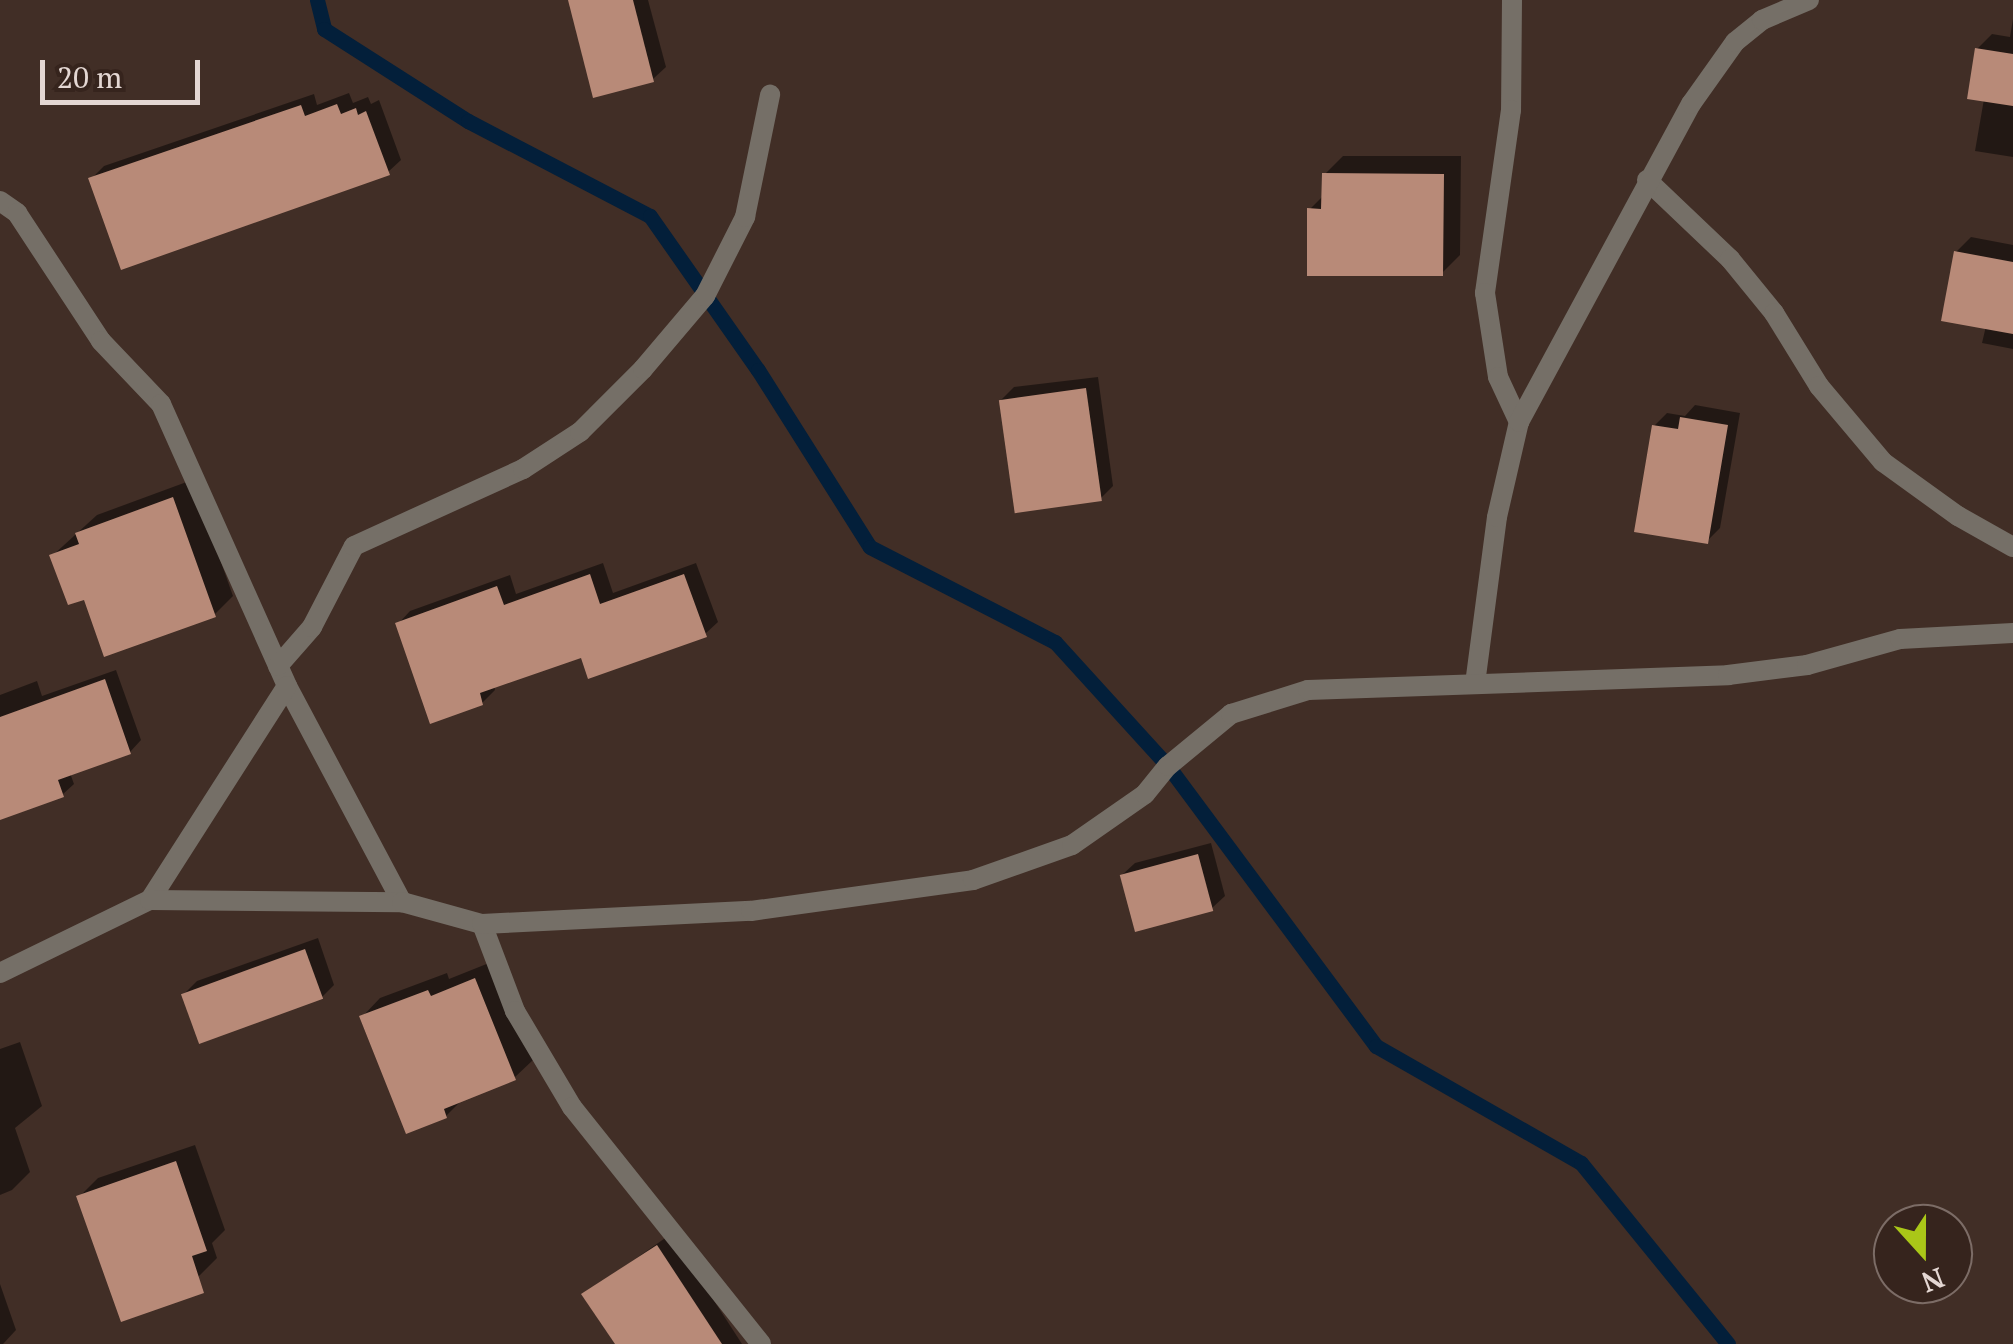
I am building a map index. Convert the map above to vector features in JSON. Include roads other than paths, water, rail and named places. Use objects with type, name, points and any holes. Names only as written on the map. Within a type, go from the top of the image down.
[{"type":"street","points":[[1512,0],[1511,110],[1485,293],[1498,378],[1519,422]]},
{"type":"street","points":[[1475,684],[1497,518],[1519,422],[1691,104],[1736,42],[1762,20],[1809,0]]},
{"type":"street","points":[[278,666],[312,627],[354,546],[523,468],[580,432],[643,369],[705,296],[745,217],[770,95]]},
{"type":"street","points":[[1647,180],[1730,259],[1774,313],[1818,386],[1883,462],[1958,516],[2013,547]]},
{"type":"street","points":[[0,201],[16,213],[101,342],[160,404],[287,686],[402,902]]},
{"type":"street","points":[[0,973],[150,900],[402,902],[482,924],[751,911],[973,880],[1072,845],[1145,794],[1168,766],[1231,714],[1308,690],[1728,675],[1807,664],[1900,640],[2013,633]]},
{"type":"street","points":[[150,900],[287,686]]},
{"type":"street","points":[[482,924],[515,1010],[572,1107],[762,1344]]},
{"type":"waterway","points":[[317,0],[324,29],[468,121],[650,216],[758,370],[870,547],[1055,642],[1168,766],[1376,1046],[1581,1163],[1728,1344]]}]
